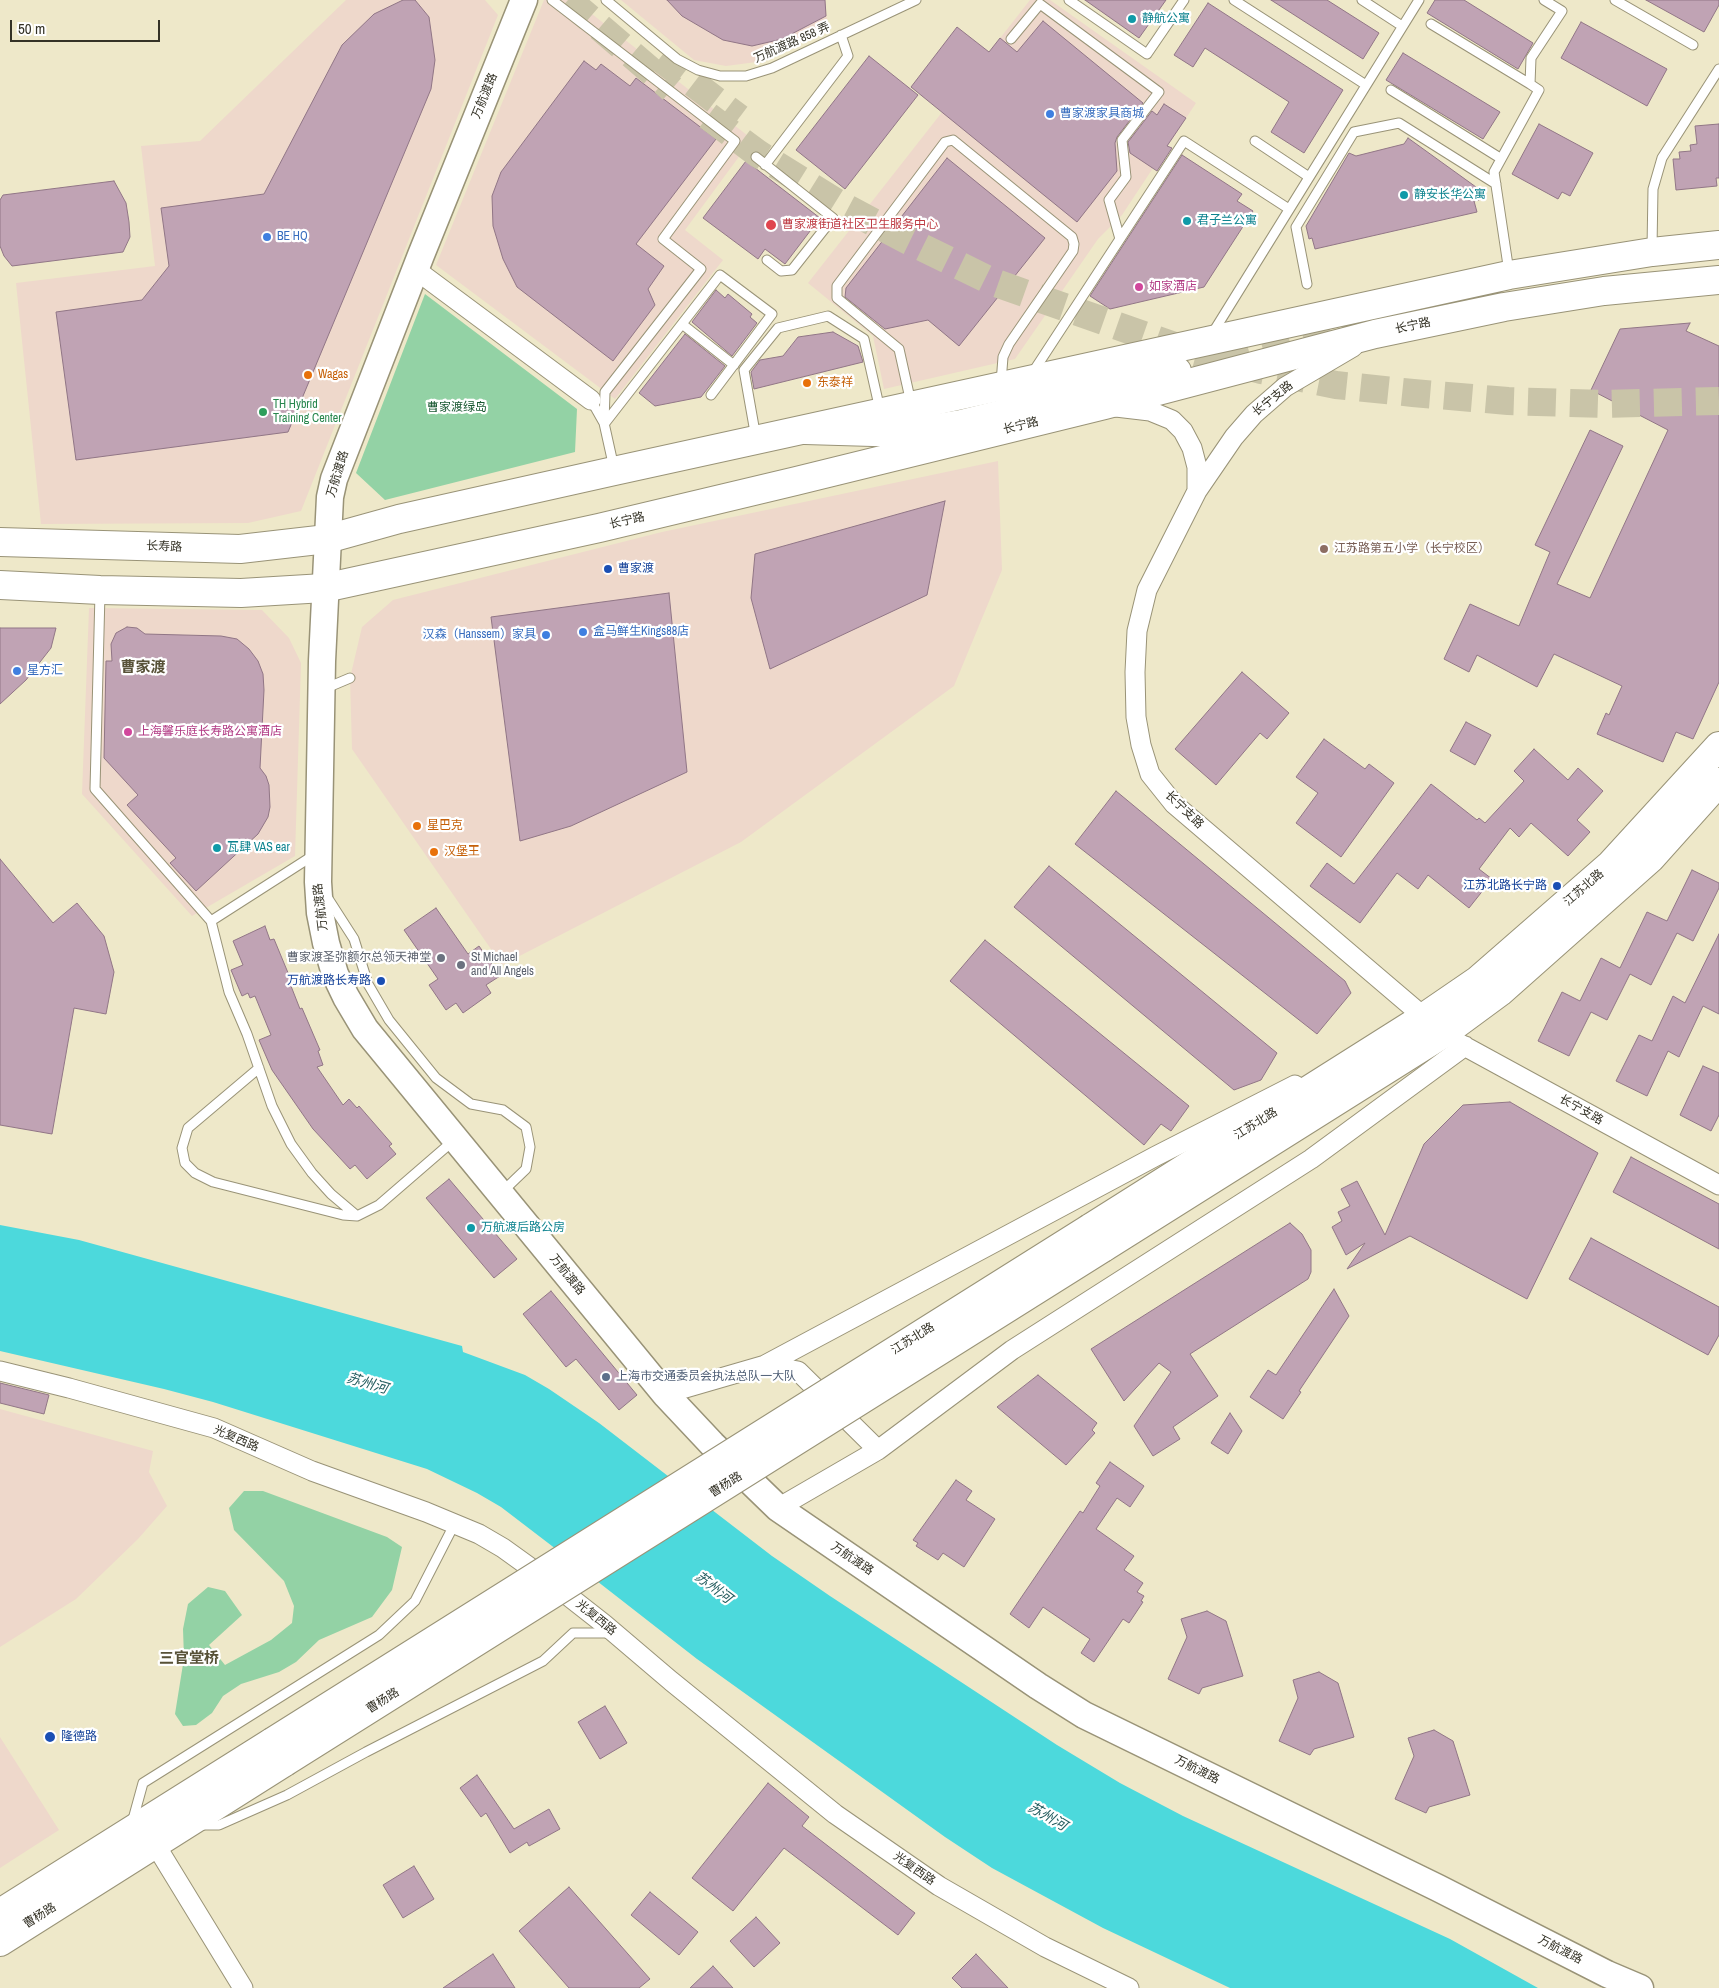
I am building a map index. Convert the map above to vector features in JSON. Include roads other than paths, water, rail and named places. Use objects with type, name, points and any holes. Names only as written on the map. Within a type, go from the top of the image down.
[{"type":"main road","points":[[327,538],[399,519],[614,471],[1510,275],[1652,252],[1719,245]]},
{"type":"main road","name":"长宁路","points":[[324,588],[599,528],[1105,405],[1375,334],[1504,307],[1604,291],[1719,280]]},
{"type":"main road","points":[[805,430],[908,433],[961,424],[1177,371]]},
{"type":"main road","name":"长寿路","points":[[0,542],[240,549],[327,538]]},
{"type":"main road","points":[[0,585],[100,590],[241,592],[324,588]]},
{"type":"main road","name":"江苏北路","points":[[1444,1033],[1478,980],[1611,864],[1719,746]]},
{"type":"main road","name":"江苏北路","points":[[757,1452],[1097,1238],[1444,1033],[1500,992],[1651,858],[1719,782]]},
{"type":"main road","name":"曹杨路","points":[[0,1913],[279,1752],[757,1452]]},
{"type":"main road","name":"曹杨路","points":[[0,1942],[186,1825],[279,1752]]},
{"type":"street","name":"万航渡路","points":[[524,0],[334,478],[330,497],[324,588],[318,882],[320,913],[326,943],[335,974],[346,997],[365,1029],[665,1394],[712,1444],[778,1508],[1038,1686],[1084,1715],[1438,1888],[1607,1974],[1640,1988]]},
{"type":"street","points":[[416,270],[591,400]]},
{"type":"street","name":"长宁支路","points":[[1375,334],[1285,387],[1254,414],[1234,437],[1197,491],[1147,590],[1137,631],[1135,672],[1136,717],[1141,745],[1150,774],[1174,804],[1444,1033],[1719,1185]]},
{"type":"street","name":"长宁支路","points":[[1105,405],[1150,411],[1172,420],[1183,432],[1192,448],[1197,467],[1197,491]]},
{"type":"street","points":[[778,1508],[878,1450],[1012,1350],[1170,1247],[1311,1159],[1444,1033]]},
{"type":"street","points":[[665,1394],[765,1365],[1156,1156],[1352,1056]]},
{"type":"street","points":[[765,1365],[798,1370],[878,1450]]},
{"type":"street","name":"光复西路","points":[[0,1371],[214,1428],[312,1471],[455,1523],[503,1548],[614,1632],[835,1814],[923,1875],[1045,1948],[1129,1988]]},
{"type":"street","points":[[155,1844],[242,1988]]},
{"type":"lane","points":[[552,0],[735,141],[663,239],[701,268],[605,392],[604,423],[614,471]]},
{"type":"lane","name":"万航渡路 858 弄","points":[[606,0],[678,59],[698,70],[720,76],[746,76],[772,68],[916,0]]},
{"type":"lane","points":[[1069,0],[1147,54],[1184,0]]},
{"type":"lane","points":[[1234,0],[1366,85]]},
{"type":"lane","points":[[1362,0],[1402,26]]},
{"type":"lane","points":[[1208,341],[1419,0]]},
{"type":"lane","points":[[1530,84],[1530,58],[1562,11],[1544,0]]},
{"type":"lane","points":[[1615,0],[1693,45]]},
{"type":"lane","points":[[1011,39],[1040,4],[1159,92],[1122,140],[1126,177],[1109,200],[1120,239]]},
{"type":"lane","points":[[1431,24],[1539,90],[1494,172],[1510,275]]},
{"type":"lane","points":[[765,165],[848,56],[841,35]]},
{"type":"lane","points":[[1652,252],[1651,219],[1653,189],[1662,158],[1719,69]]},
{"type":"lane","points":[[1391,90],[1500,158]]},
{"type":"lane","points":[[1307,284],[1296,227],[1354,132],[1399,123],[1496,184]]},
{"type":"lane","points":[[911,406],[899,349],[837,298],[837,286],[944,142],[953,140],[1072,237],[1074,244],[1073,251],[1009,344],[1003,357],[1001,386]]},
{"type":"lane","points":[[1028,381],[1184,140],[1289,210]]},
{"type":"lane","points":[[1255,141],[1309,177]]},
{"type":"lane","points":[[756,157],[833,218],[792,270],[781,271],[767,260]]},
{"type":"lane","points":[[1283,219],[1296,227]]},
{"type":"lane","points":[[604,423],[720,275],[772,314],[711,395]]},
{"type":"lane","points":[[756,440],[744,370],[778,328],[828,316],[864,339],[880,413]]},
{"type":"lane","points":[[682,324],[734,365]]},
{"type":"lane","points":[[591,400],[604,423]]},
{"type":"lane","points":[[100,590],[95,789],[211,921],[229,992],[272,1106],[291,1144],[312,1173],[331,1194],[357,1216]]},
{"type":"lane","points":[[321,690],[350,678]]},
{"type":"lane","points":[[211,921],[318,852]]},
{"type":"lane","points":[[318,882],[354,938],[368,984],[389,1020],[436,1078],[471,1104],[503,1110],[526,1127],[530,1147],[526,1169],[500,1194]]},
{"type":"lane","points":[[259,1068],[188,1128],[182,1148],[185,1163],[195,1173],[213,1182],[342,1215],[357,1216],[379,1205],[455,1139]]},
{"type":"lane","points":[[132,1825],[143,1783],[379,1635],[415,1601],[455,1523]]},
{"type":"lane","points":[[186,1825],[219,1825],[287,1795],[543,1661],[573,1633],[614,1632]]},
{"type":"water","name":"苏州河","points":[[0,1225],[79,1240],[462,1346],[463,1352],[525,1375],[599,1423],[772,1556],[1057,1745],[1120,1783],[1183,1816],[1450,1939],[1538,1988],[1230,1988],[1103,1928],[992,1868],[945,1837],[697,1659],[501,1507],[477,1493],[427,1469],[213,1402],[0,1351]]},
{"type":"tunnel","points":[[568,0],[672,89]]},
{"type":"tunnel","points":[[660,58],[739,118]]},
{"type":"tunnel","points":[[708,116],[757,153],[839,204],[903,238],[993,282],[1183,349],[1261,370],[1336,385],[1413,393],[1508,401],[1602,404],[1719,401]]},
{"type":"tunnel","points":[[1222,359],[1376,318],[1450,306]]},
{"type":"place","name":"静航公寓","points":[[1132,19]]},
{"type":"place","name":"曹家渡家具商城","points":[[1050,114]]},
{"type":"place","name":"静安长华公寓","points":[[1404,195]]},
{"type":"place","name":"君子兰公寓","points":[[1187,221]]},
{"type":"place","name":"曹家渡街道社区卫生服务中心","points":[[771,225]]},
{"type":"place","name":"BE HQ","points":[[267,237]]},
{"type":"place","name":"如家酒店","points":[[1139,287]]},
{"type":"place","name":"Wagas","points":[[308,375]]},
{"type":"place","name":"东泰祥","points":[[807,383]]},
{"type":"place","name":"TH Hybrid Training Center","points":[[263,412]]},
{"type":"place","name":"江苏路第五小学（长宁校区）","points":[[1324,549]]},
{"type":"place","name":"曹家渡","points":[[608,569]]},
{"type":"place","name":"盒马鲜生Kings88店","points":[[583,632]]},
{"type":"place","name":"汉森（Hanssem）家具","points":[[546,635]]},
{"type":"place","name":"星方汇","points":[[17,671]]},
{"type":"place","name":"上海馨乐庭长寿路公寓酒店","points":[[128,732]]},
{"type":"place","name":"星巴克","points":[[417,826]]},
{"type":"place","name":"瓦肆 VAS ear","points":[[217,848]]},
{"type":"place","name":"汉堡王","points":[[434,852]]},
{"type":"place","name":"江苏北路长宁路","points":[[1557,886]]},
{"type":"place","name":"曹家渡圣弥额尔总领天神堂","points":[[441,958]]},
{"type":"place","name":"St Michael and All Angels","points":[[461,965]]},
{"type":"place","name":"万航渡路长寿路","points":[[381,981]]},
{"type":"place","name":"万航渡后路公房","points":[[471,1228]]},
{"type":"place","name":"上海市交通委员会执法总队一大队","points":[[606,1377]]},
{"type":"place","name":"隆德路","points":[[50,1737]]},
{"type":"district","name":"曹家渡","points":[[143,668]]},
{"type":"district","name":"三官堂桥","points":[[189,1659]]},
{"type":"park label","name":"曹家渡绿岛","points":[[457,408]]}]
